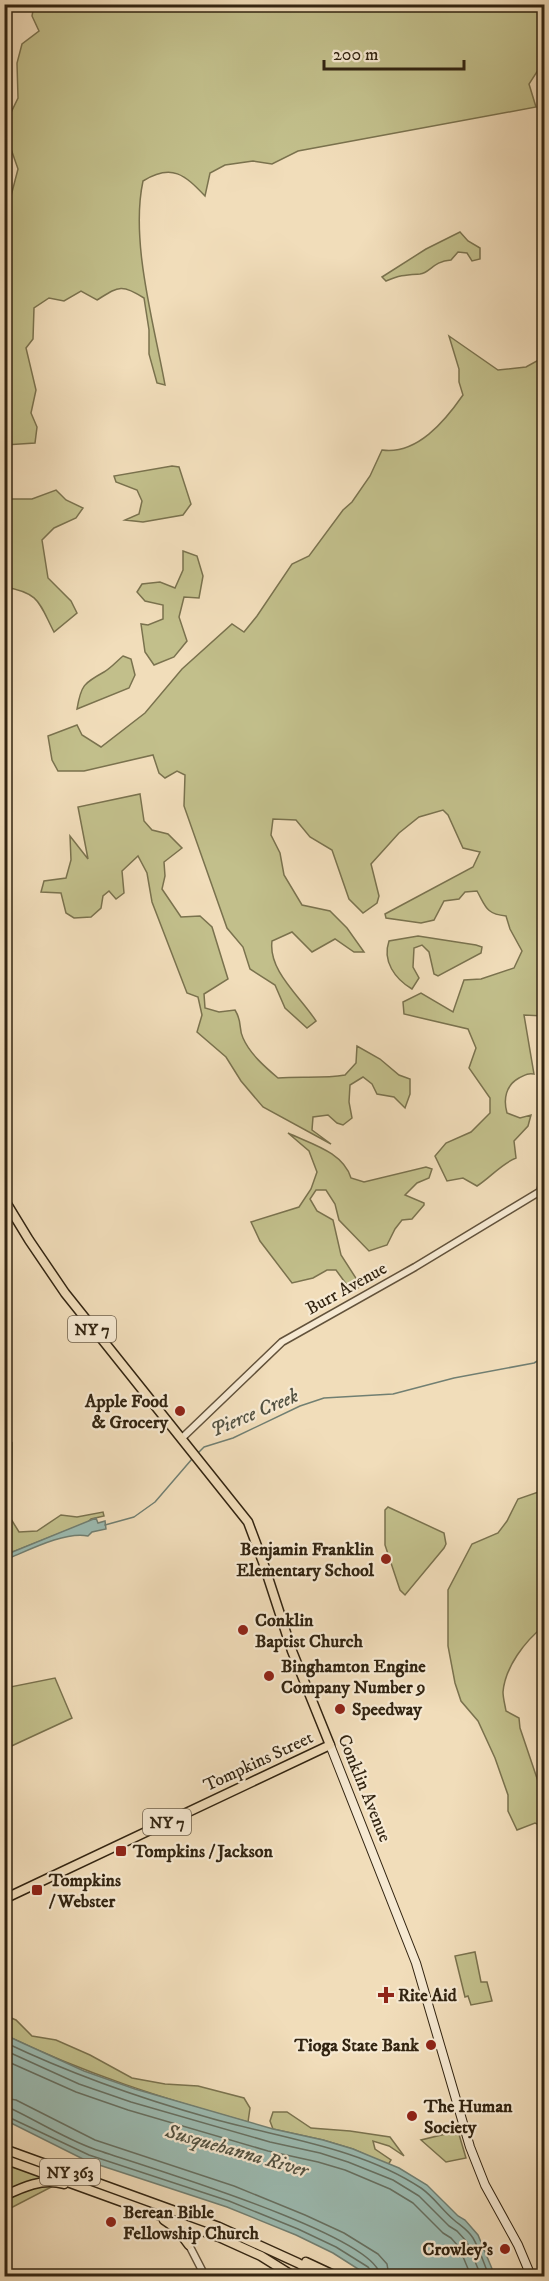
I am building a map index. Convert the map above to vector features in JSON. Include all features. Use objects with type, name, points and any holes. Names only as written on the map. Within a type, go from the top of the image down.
[{"type":"main road","name":"Conklin Avenue","points":[[4,1199],[53,1277],[106,1347],[238,1509],[252,1530],[292,1651],[416,1963],[472,2154],[487,2189],[518,2245],[531,2277]]},
{"type":"main road","name":"Tompkins Street","points":[[4,1899],[330,1745]]},
{"type":"main road","points":[[4,2142],[61,2169]]},
{"type":"main road","name":"NY 363","points":[[4,2149],[211,2223],[301,2264],[321,2277]]},
{"type":"main road","name":"NY 363","points":[[4,2159],[140,2207],[249,2250],[293,2277]]},
{"type":"main road","points":[[4,2196],[26,2186],[48,2182],[58,2182],[98,2192]]},
{"type":"main road","points":[[140,2207],[173,2225],[189,2245]]},
{"type":"main road","points":[[242,2237],[304,2261],[336,2277]]},
{"type":"street","points":[[542,1190],[544,1176]]},
{"type":"street","name":"Burr Avenue","points":[[181,1439],[282,1342],[415,1267],[542,1190]]},
{"type":"street","points":[[189,2245],[205,2277]]},
{"type":"shaded area","points":[[34,5],[544,5],[542,64],[529,84],[536,107],[298,151],[272,164],[253,161],[225,165],[210,173],[205,196],[184,177],[170,172],[143,181],[139,230],[141,256],[165,385],[157,383],[149,354],[149,330],[144,298],[130,290],[120,288],[97,300],[81,291],[64,301],[49,298],[34,308],[33,339],[26,348],[36,390],[31,413],[37,427],[35,443],[5,445],[5,219],[18,169],[11,149],[5,143],[5,125],[18,98],[17,63],[22,44],[39,31],[32,16]]},
{"type":"shaded area","points":[[460,232],[468,241],[480,248],[480,259],[472,261],[467,253],[458,252],[451,260],[440,262],[423,273],[386,281],[382,277],[426,249]]},
{"type":"shaded area","points":[[449,336],[498,370],[526,367],[544,357],[544,1016],[524,1015],[534,1074],[526,1074],[511,1084],[505,1103],[507,1113],[520,1118],[531,1115],[528,1126],[514,1141],[516,1158],[477,1186],[463,1178],[447,1181],[435,1156],[446,1143],[471,1132],[490,1113],[490,1098],[469,1068],[476,1048],[468,1029],[404,1014],[403,1002],[421,993],[453,1012],[464,980],[481,979],[514,968],[522,951],[506,916],[490,911],[477,891],[465,892],[459,899],[444,901],[434,920],[421,923],[386,918],[385,914],[473,867],[480,852],[463,848],[448,815],[443,810],[419,817],[399,833],[371,864],[379,896],[377,903],[363,913],[349,899],[332,850],[310,837],[296,820],[273,819],[271,835],[280,853],[284,875],[302,905],[330,911],[347,928],[364,952],[354,952],[335,939],[312,952],[292,932],[272,941],[272,952],[280,973],[316,1021],[307,1028],[285,1008],[275,985],[250,969],[243,947],[227,928],[184,806],[185,775],[177,771],[165,778],[159,773],[153,755],[84,771],[58,771],[52,760],[48,736],[77,725],[82,735],[101,747],[145,713],[182,669],[232,624],[244,632],[292,564],[309,556],[343,510],[352,502],[370,476],[382,450],[395,450],[418,442],[439,425],[463,395],[459,382],[459,369]]},
{"type":"shaded area","points":[[172,466],[179,467],[191,504],[183,515],[143,522],[125,520],[139,514],[142,501],[137,490],[116,482],[114,476]]},
{"type":"shaded area","points":[[56,490],[66,500],[83,508],[76,518],[54,528],[42,540],[48,578],[71,601],[77,613],[54,632],[41,607],[32,596],[17,589],[5,587],[4,499],[32,499]]},
{"type":"shaded area","points":[[183,551],[197,556],[203,576],[199,598],[184,597],[179,617],[187,641],[174,657],[154,665],[145,652],[141,624],[148,625],[163,619],[163,605],[145,601],[137,592],[142,584],[160,582],[175,588],[183,570]]},
{"type":"shaded area","points":[[123,656],[131,659],[135,675],[129,688],[77,709],[84,686]]},
{"type":"shaded area","points":[[140,794],[144,821],[152,830],[168,834],[182,848],[164,862],[165,876],[162,889],[181,917],[200,916],[212,927],[228,979],[204,994],[205,1008],[219,1012],[235,1010],[246,1044],[258,1060],[278,1078],[345,1075],[356,1063],[357,1046],[380,1059],[399,1075],[410,1079],[410,1094],[405,1108],[394,1097],[377,1094],[372,1084],[363,1077],[350,1085],[349,1102],[352,1118],[343,1125],[328,1115],[313,1117],[312,1130],[331,1144],[263,1107],[241,1081],[226,1057],[197,1032],[202,1015],[198,997],[187,993],[152,902],[147,873],[138,856],[122,871],[124,893],[116,899],[109,891],[103,896],[101,908],[91,917],[74,918],[66,913],[61,893],[41,892],[44,881],[66,878],[71,860],[70,836],[88,859],[78,807]]},
{"type":"shaded area","points":[[418,936],[476,945],[482,947],[481,953],[438,976],[434,974],[429,952],[422,945],[414,948],[413,967],[419,978],[412,989],[395,975],[387,956],[387,948],[389,941]]},
{"type":"shaded area","points":[[288,1133],[334,1155],[347,1169],[351,1178],[364,1182],[426,1167],[432,1169],[429,1178],[417,1183],[405,1195],[424,1205],[412,1219],[402,1220],[387,1245],[369,1251],[339,1220],[335,1204],[326,1190],[316,1190],[310,1199],[317,1211],[333,1220],[341,1255],[361,1286],[352,1292],[336,1270],[327,1270],[313,1278],[292,1283],[260,1241],[251,1222],[299,1207],[311,1189],[317,1172],[309,1151]]},
{"type":"shaded area","points":[[12,1444],[11,1519],[19,1532],[37,1531],[61,1515],[77,1517],[103,1512],[104,1516],[91,1519],[5,1555],[5,1454]]},
{"type":"shaded area","points":[[544,1490],[544,1626],[517,1655],[508,1673],[503,1692],[506,1711],[519,1718],[520,1728],[544,1799],[544,1832],[542,1826],[535,1823],[517,1830],[508,1811],[508,1795],[495,1758],[478,1721],[461,1701],[448,1646],[448,1590],[472,1544],[498,1533],[518,1499]]},
{"type":"shaded area","points":[[388,1507],[444,1533],[446,1544],[444,1548],[405,1595],[400,1590],[385,1545],[385,1510]]},
{"type":"shaded area","points":[[55,1678],[72,1718],[5,1749],[5,1688]]},
{"type":"shaded area","points":[[475,1952],[481,1982],[487,1982],[492,2001],[471,2005],[468,1996],[465,1997],[455,1956]]},
{"type":"shaded area","points":[[4,2015],[16,2020],[32,2036],[56,2040],[132,2078],[165,2084],[198,2086],[244,2098],[250,2108],[248,2122],[124,2084],[34,2049],[5,2035]]},
{"type":"shaded area","points":[[273,2112],[287,2112],[311,2128],[390,2137],[404,2156],[389,2146],[373,2141],[375,2149],[391,2160],[388,2165],[353,2149],[273,2129],[270,2121]]},
{"type":"shaded area","points":[[458,2131],[466,2158],[446,2162],[421,2140]]},
{"type":"shaded area","points":[[5,2147],[63,2181],[5,2211]]},
{"type":"water","points":[[96,1518],[98,1523],[105,1521],[106,1529],[92,1532],[88,1536],[68,1536],[57,1539],[5,1560],[5,1555]]},
{"type":"water","name":"Susquehanna River","points":[[5,2035],[84,2071],[135,2089],[273,2129],[323,2140],[353,2149],[399,2168],[427,2185],[458,2216],[465,2220],[478,2235],[495,2276],[369,2276],[333,2253],[296,2235],[227,2207],[87,2161],[5,2120]]},
{"type":"waterway","name":"Pierce Creek","points":[[197,1454],[204,1447],[233,1438],[300,1406],[324,1398],[393,1394],[454,1378],[534,1363],[544,1357]]},
{"type":"waterway","name":"Pierce Creek","points":[[105,1525],[134,1517],[155,1502],[192,1459]]},
{"type":"place","name":"Apple Food & Grocery","points":[[180,1411]]},
{"type":"place","name":"Benjamin Franklin Elementary School","points":[[386,1559]]},
{"type":"place","name":"Conklin Baptist Church","points":[[243,1630]]},
{"type":"place","name":"Binghamton Engine Company Number 9","points":[[269,1676]]},
{"type":"place","name":"Speedway","points":[[340,1709]]},
{"type":"place","name":"Tompkins / Jackson","points":[[121,1851]]},
{"type":"place","name":"Tompkins / Webster","points":[[37,1890]]},
{"type":"place","name":"Rite Aid","points":[[386,1995]]},
{"type":"place","name":"Tioga State Bank","points":[[431,2045]]},
{"type":"place","name":"The Human Society","points":[[412,2116]]},
{"type":"place","name":"Berean Bible Fellowship Church","points":[[111,2222]]},
{"type":"place","name":"Crowley's","points":[[505,2249]]}]
